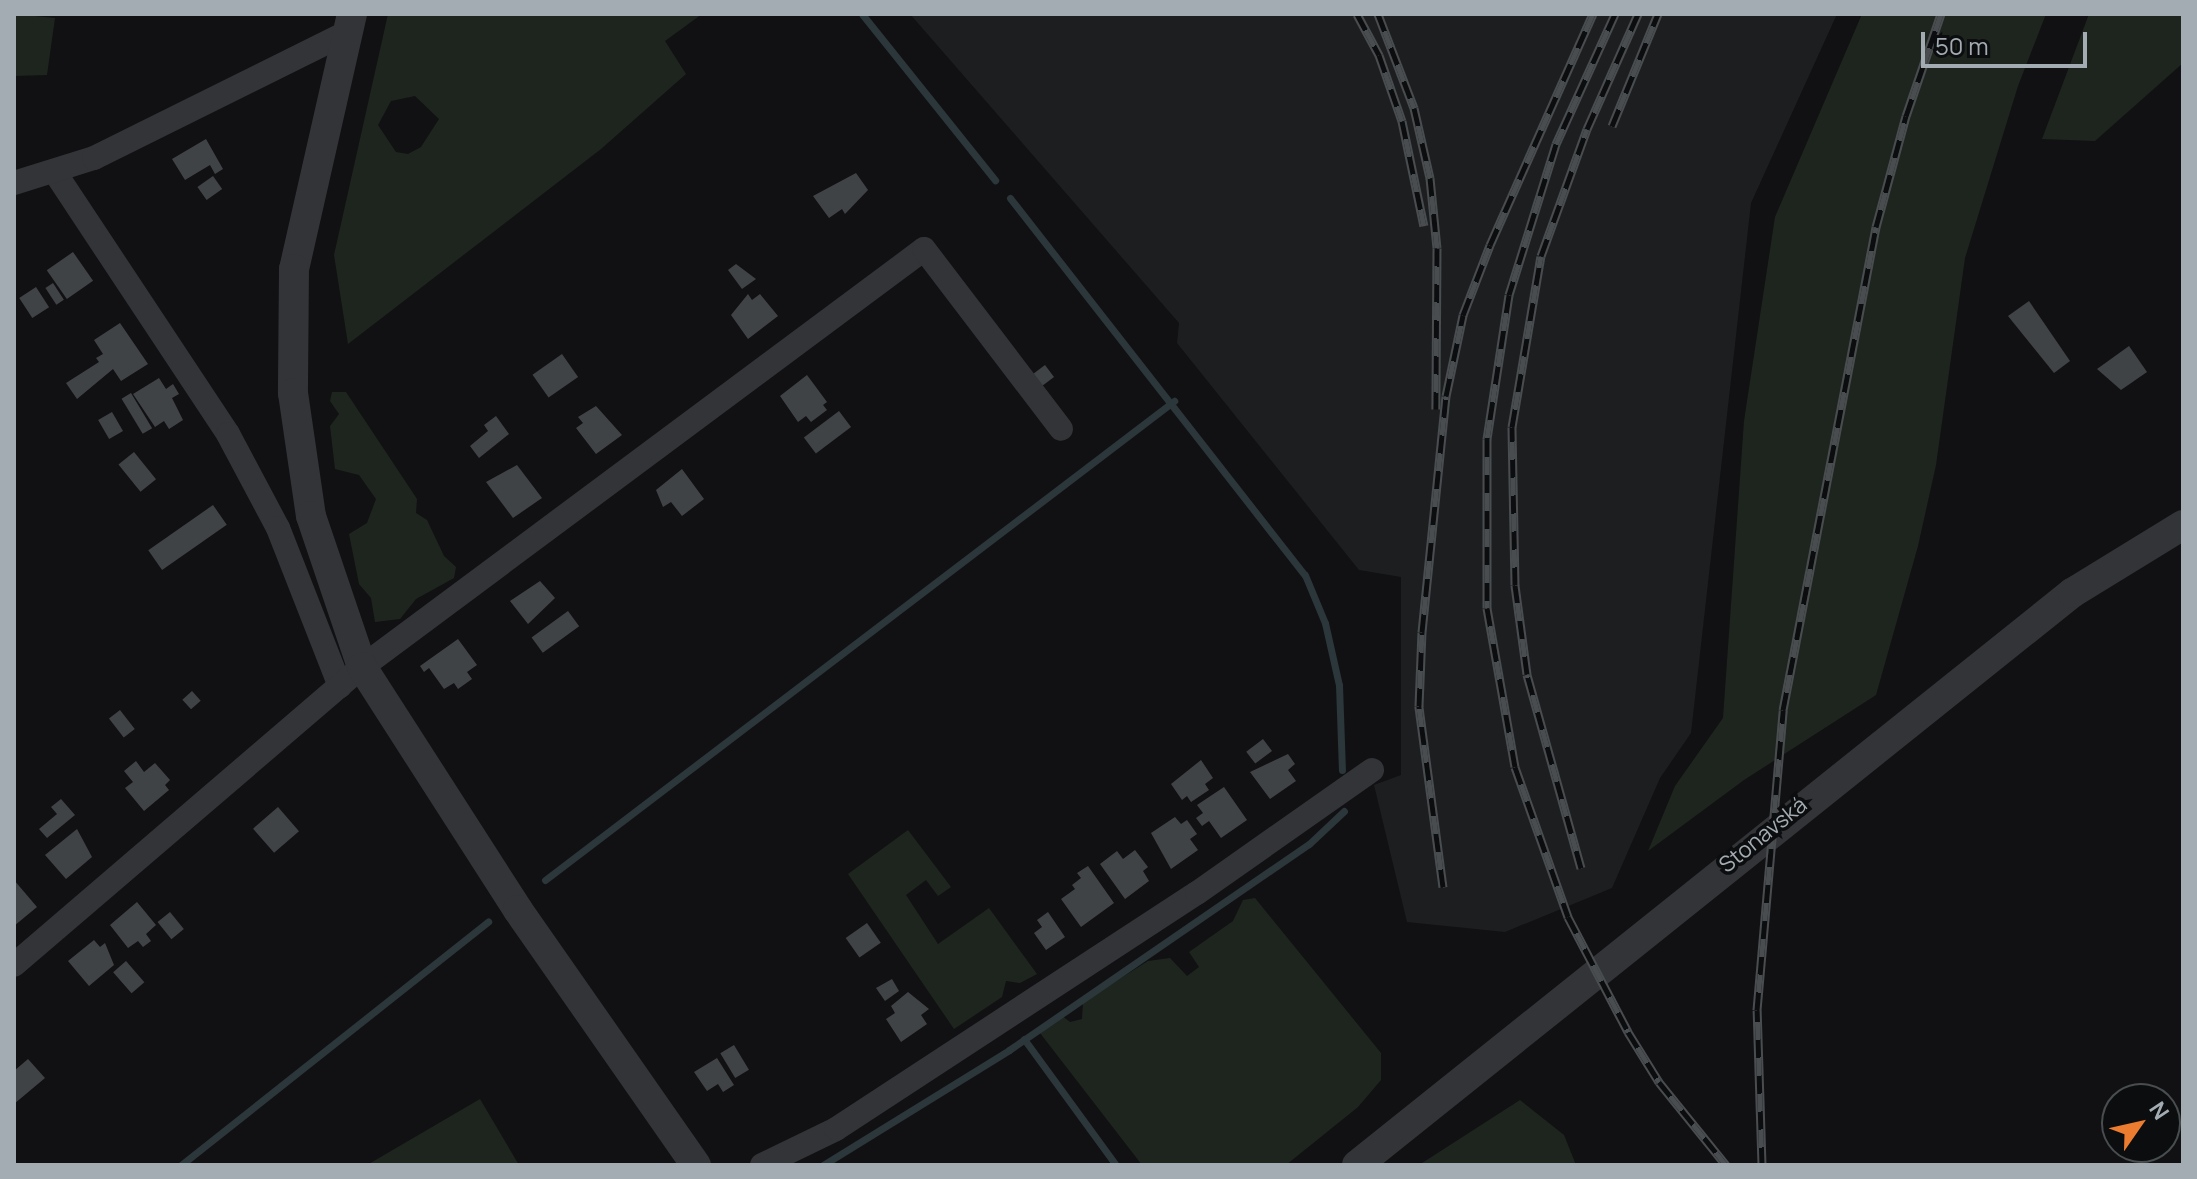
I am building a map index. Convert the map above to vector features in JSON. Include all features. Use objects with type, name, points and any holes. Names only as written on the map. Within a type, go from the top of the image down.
[{"type":"street","points":[[14,183],[94,158],[350,23]]},
{"type":"street","points":[[350,23],[294,269],[293,393],[311,516],[351,677]]},
{"type":"street","points":[[54,171],[228,434],[351,677],[696,1165]]},
{"type":"street","points":[[14,965],[351,677],[924,249],[1061,429]]},
{"type":"street","name":"Stonavská","points":[[1357,1165],[2072,593],[2183,525]]},
{"type":"street","points":[[762,1165],[836,1129],[1197,893],[1372,770]]},
{"type":"shaded area","points":[[14,14],[55,18],[47,75],[14,76]]},
{"type":"shaded area","points":[[388,14],[702,14],[665,41],[686,74],[601,149],[348,344],[334,255]],"holes":[[[415,96],[439,119],[421,147],[408,154],[396,152],[378,125],[391,101]]]},
{"type":"shaded area","points":[[910,14],[1837,14],[1751,203],[1691,733],[1660,778],[1612,888],[1505,932],[1407,922],[1374,785],[1401,775],[1401,577],[1359,570],[1177,343],[1179,323]]},
{"type":"shaded area","points":[[1862,14],[2046,14],[2018,86],[1965,258],[1936,465],[1918,546],[1876,695],[1744,780],[1648,851],[1675,786],[1723,718],[1744,421],[1775,217]]},
{"type":"shaded area","points":[[2089,14],[2183,14],[2183,63],[2095,141],[2042,139]]},
{"type":"shaded area","points":[[332,392],[346,392],[417,499],[416,513],[427,520],[444,556],[456,567],[454,578],[416,599],[400,619],[375,622],[371,598],[359,584],[349,534],[367,523],[376,499],[359,475],[335,469],[330,426],[339,414],[330,401]]},
{"type":"shaded area","points":[[908,830],[951,887],[938,896],[926,880],[906,895],[938,944],[989,908],[1037,974],[1020,983],[1006,981],[1002,997],[954,1029],[848,874]]},
{"type":"shaded area","points":[[1255,898],[1381,1053],[1381,1080],[1358,1107],[1286,1165],[1142,1165],[1040,1033],[1061,1015],[1070,1022],[1082,1019],[1083,1002],[1148,961],[1170,958],[1187,976],[1199,967],[1189,952],[1233,921],[1243,900]]},
{"type":"shaded area","points":[[480,1099],[519,1165],[367,1165]]},
{"type":"shaded area","points":[[1520,1100],[1564,1135],[1576,1165],[1419,1165]]},
{"type":"building","points":[[206,139],[223,169],[215,174],[210,165],[185,180],[172,159]]},
{"type":"building","points":[[856,173],[868,190],[845,214],[842,209],[829,218],[813,196]]},
{"type":"building","points":[[213,176],[222,189],[207,200],[197,187]]},
{"type":"building","points":[[73,252],[93,281],[67,299],[47,270]]},
{"type":"building","points":[[736,264],[756,279],[742,289],[728,270]]},
{"type":"building","points":[[53,283],[64,300],[56,305],[45,288]]},
{"type":"building","points":[[36,287],[49,307],[32,318],[19,298]]},
{"type":"building","points":[[748,294],[752,300],[760,294],[778,316],[748,339],[731,315]]},
{"type":"building","points":[[2029,301],[2070,361],[2054,373],[2008,316]]},
{"type":"building","points":[[120,323],[148,364],[121,381],[113,369],[77,399],[66,383],[99,362],[96,358],[103,354],[94,340]]},
{"type":"building","points":[[2129,346],[2147,372],[2121,390],[2097,369]]},
{"type":"building","points":[[562,354],[578,377],[549,398],[533,375]]},
{"type":"building","points":[[1045,365],[1054,377],[1042,386],[1033,374]]},
{"type":"building","points":[[807,375],[827,402],[823,405],[827,410],[811,422],[806,416],[798,422],[780,396]]},
{"type":"building","points":[[159,378],[166,389],[173,384],[179,394],[172,398],[183,420],[169,429],[164,421],[155,427],[133,394]]},
{"type":"building","points":[[131,393],[152,428],[143,434],[122,399]]},
{"type":"building","points":[[596,406],[622,435],[596,454],[576,428],[583,423],[578,417]]},
{"type":"building","points":[[839,411],[851,427],[816,453],[804,437]]},
{"type":"building","points":[[112,412],[123,431],[109,439],[98,420]]},
{"type":"building","points":[[496,416],[509,434],[479,458],[470,446],[488,431],[484,425]]},
{"type":"building","points":[[134,452],[156,479],[140,492],[118,465]]},
{"type":"building","points":[[517,465],[542,498],[513,518],[486,482]]},
{"type":"building","points":[[682,469],[704,499],[682,516],[671,502],[663,507],[656,490]]},
{"type":"building","points":[[213,505],[227,525],[162,570],[148,550]]},
{"type":"building","points":[[540,581],[555,598],[528,624],[510,601]]},
{"type":"building","points":[[568,611],[579,626],[543,653],[532,637]]},
{"type":"building","points":[[458,639],[477,665],[467,672],[472,679],[458,689],[454,683],[444,689],[429,668],[424,672],[420,666]]},
{"type":"building","points":[[192,691],[201,701],[191,709],[182,700]]},
{"type":"building","points":[[120,710],[135,729],[124,738],[109,719]]},
{"type":"building","points":[[1263,739],[1272,751],[1255,764],[1246,752]]},
{"type":"building","points":[[1288,754],[1295,764],[1288,770],[1296,781],[1270,799],[1250,772]]},
{"type":"building","points":[[1201,760],[1213,778],[1205,784],[1209,790],[1191,802],[1187,796],[1182,800],[1171,784]]},
{"type":"building","points":[[136,761],[144,772],[155,763],[170,780],[165,785],[169,790],[144,811],[125,788],[133,782],[124,771]]},
{"type":"building","points":[[1224,787],[1247,820],[1221,838],[1209,821],[1202,826],[1196,818],[1203,813],[1197,805]]},
{"type":"building","points":[[61,799],[75,815],[47,838],[39,829],[57,814],[51,807]]},
{"type":"building","points":[[278,807],[299,831],[274,853],[253,829]]},
{"type":"building","points":[[1175,817],[1181,824],[1187,820],[1197,834],[1190,839],[1198,850],[1171,869],[1151,833]]},
{"type":"building","points":[[77,829],[92,857],[66,879],[45,855]]},
{"type":"building","points":[[1135,850],[1148,867],[1143,871],[1149,881],[1125,899],[1100,864],[1117,851],[1123,859]]},
{"type":"building","points":[[1088,866],[1114,903],[1081,927],[1061,899],[1075,889],[1072,885],[1081,878],[1077,873]]},
{"type":"building","points":[[14,880],[37,907],[14,926]]},
{"type":"building","points":[[137,902],[156,925],[146,934],[151,941],[143,947],[138,941],[128,948],[110,925]]},
{"type":"building","points":[[170,912],[184,929],[171,939],[158,922]]},
{"type":"building","points":[[1048,912],[1065,937],[1046,950],[1034,933],[1042,927],[1037,920]]},
{"type":"building","points":[[867,923],[881,943],[859,958],[846,938]]},
{"type":"building","points":[[94,940],[100,947],[105,943],[114,965],[89,986],[68,961]]},
{"type":"building","points":[[126,961],[144,982],[132,993],[113,972]]},
{"type":"building","points":[[892,979],[899,991],[885,1001],[876,988]]},
{"type":"building","points":[[908,992],[929,1009],[921,1015],[927,1024],[901,1042],[886,1019],[895,1013],[891,1006]]},
{"type":"building","points":[[734,1045],[749,1070],[735,1078],[720,1053]]},
{"type":"building","points":[[717,1058],[734,1085],[723,1092],[718,1084],[707,1091],[694,1072]]},
{"type":"building","points":[[28,1059],[45,1078],[14,1104],[14,1071]]},
{"type":"waterway","points":[[862,14],[995,180]]},
{"type":"waterway","points":[[1010,198],[1305,575],[1325,623],[1339,685],[1342,770]]},
{"type":"waterway","points":[[545,880],[1174,401]]},
{"type":"waterway","points":[[823,1165],[1009,1050],[1309,844],[1344,811]]},
{"type":"waterway","points":[[181,1165],[488,922]]},
{"type":"waterway","points":[[1024,1039],[1116,1165]]},
{"type":"railway","points":[[1357,14],[1379,55],[1402,121],[1424,226]]},
{"type":"railway","points":[[1378,14],[1414,108],[1430,178],[1437,248],[1436,409]]},
{"type":"railway","points":[[1443,887],[1419,706],[1422,632],[1446,396],[1463,315],[1490,245],[1593,14]]},
{"type":"railway","points":[[1615,14],[1556,144],[1509,295],[1487,439],[1487,608],[1515,767],[1568,917],[1628,1032],[1659,1082],[1726,1165]]},
{"type":"railway","points":[[1581,868],[1527,674],[1515,585],[1512,427],[1541,256],[1587,129],[1638,14]]},
{"type":"railway","points":[[1612,126],[1658,14]]},
{"type":"railway","points":[[1762,1165],[1757,1010],[1783,710],[1876,227],[1906,116],[1941,14]]}]
